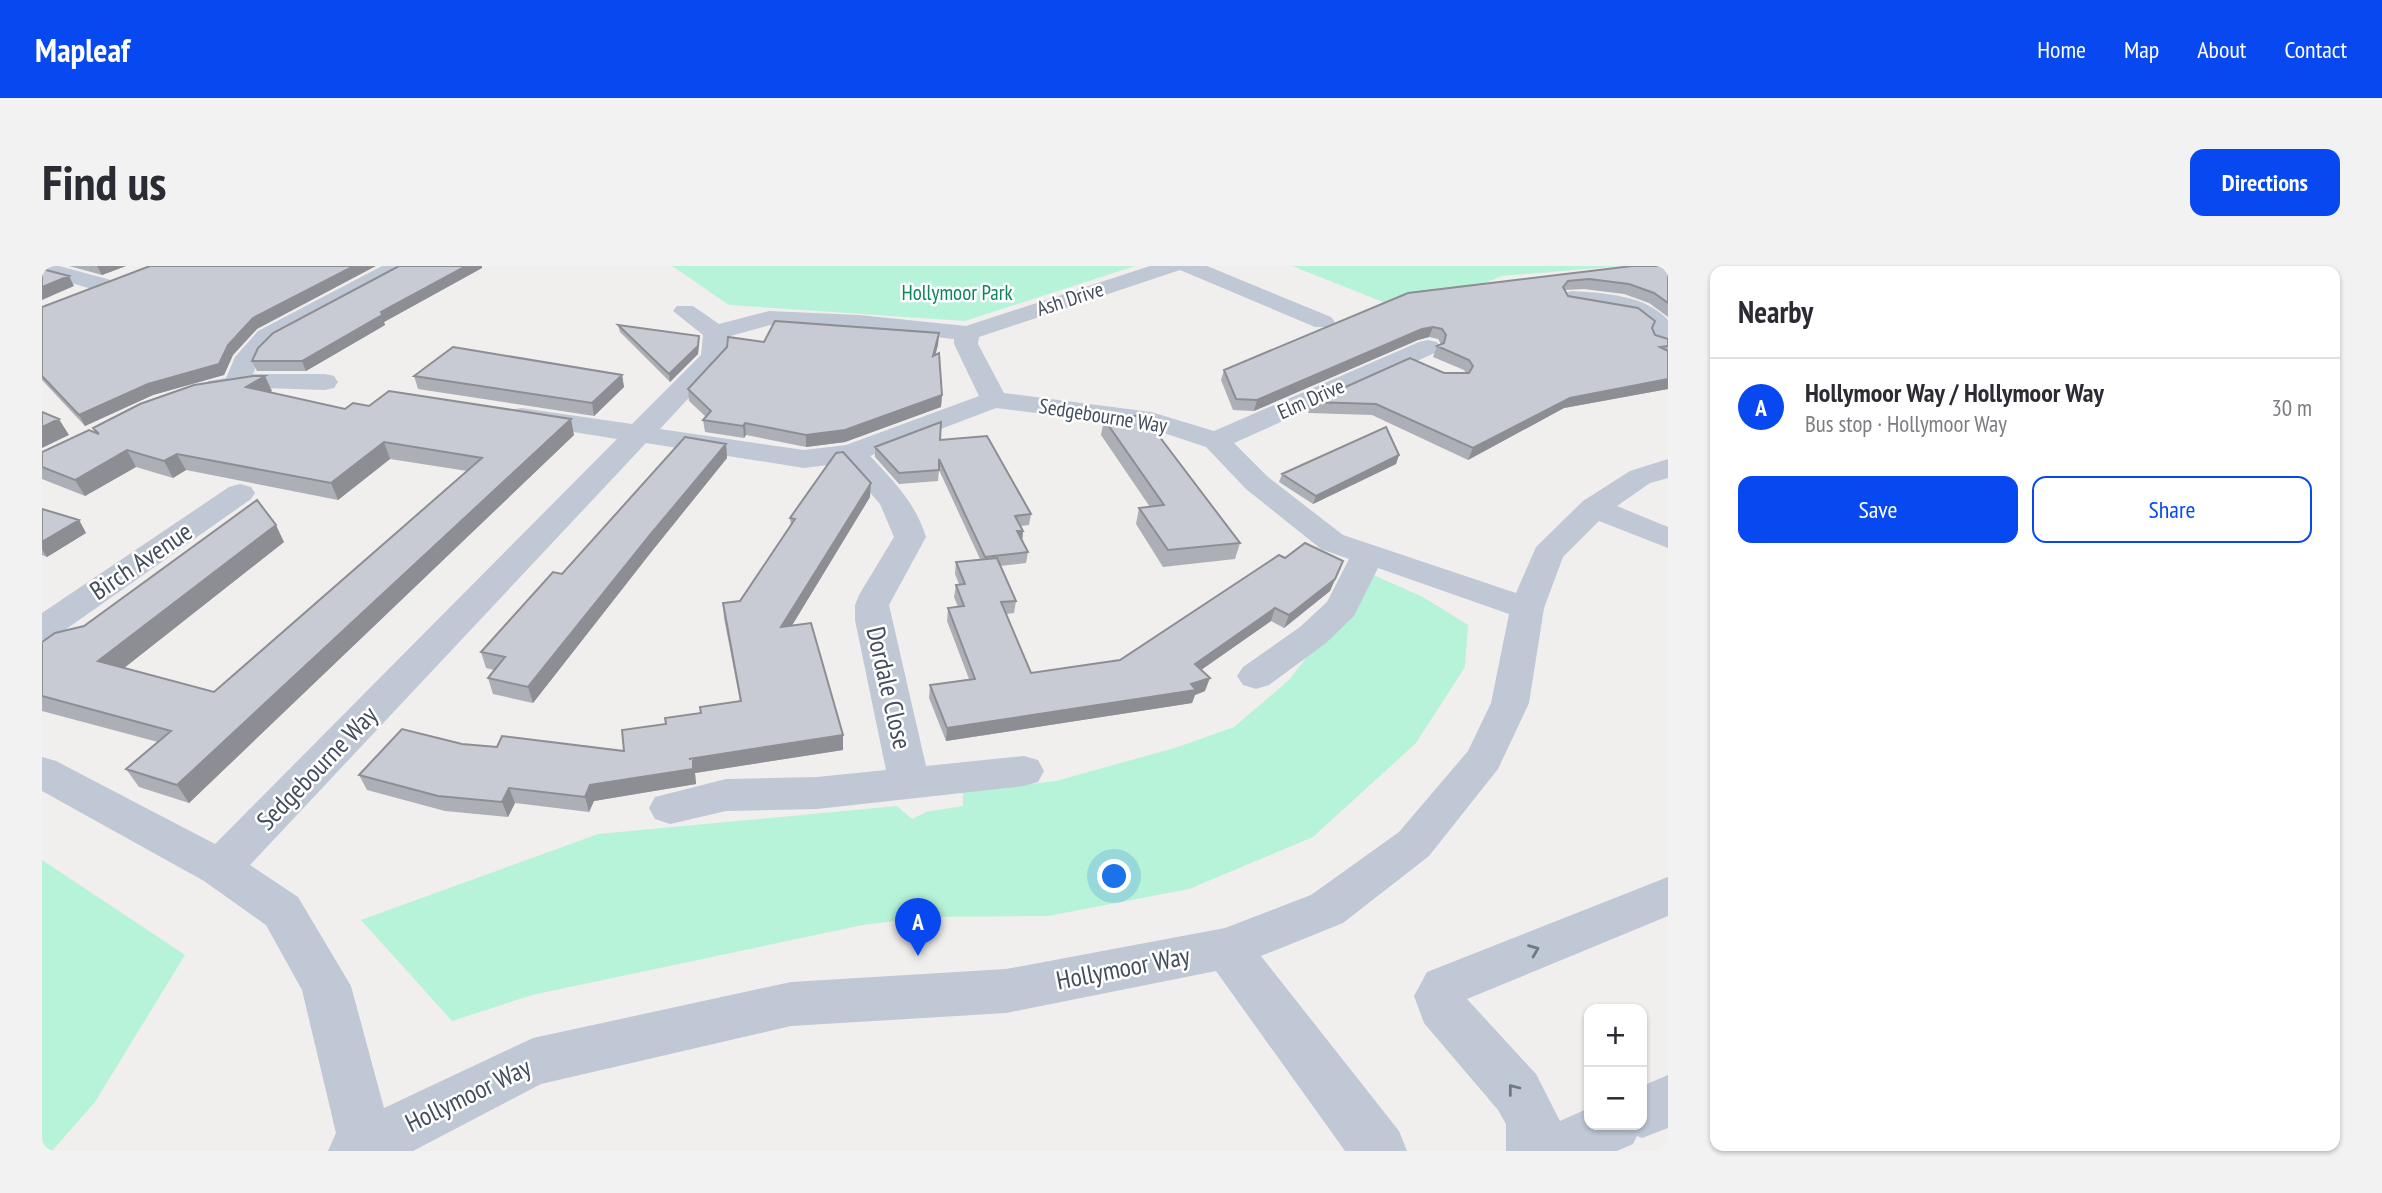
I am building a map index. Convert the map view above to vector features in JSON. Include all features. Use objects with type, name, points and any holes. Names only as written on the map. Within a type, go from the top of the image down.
[{"type":"street","points":[[238,383],[241,368],[252,349],[267,336],[398,266]]},
{"type":"street","name":"Ash Drive","points":[[859,322],[967,333],[1172,266]]},
{"type":"street","points":[[1188,266],[1323,321]]},
{"type":"street","points":[[42,268],[103,285]]},
{"type":"street","points":[[67,300],[128,276]]},
{"type":"street","points":[[1572,298],[1604,300],[1633,308],[1657,320],[1664,331],[1665,341]]},
{"type":"street","name":"Sedgebourne Way","points":[[220,868],[641,435],[713,357],[700,322],[769,318],[859,322]]},
{"type":"street","points":[[967,333],[966,344],[994,400]]},
{"type":"street","name":"Elm Drive","points":[[1216,441],[1417,352],[1441,372]]},
{"type":"street","points":[[193,392],[238,383],[287,379],[325,382]]},
{"type":"street","name":"Sedgebourne Way","points":[[496,412],[804,459],[851,453],[994,400],[1097,411],[1151,420],[1216,441],[1257,482],[1332,542],[1527,608]]},
{"type":"street","name":"Dordale Close","points":[[851,453],[899,506],[907,521],[910,537],[872,606],[873,621],[911,785]]},
{"type":"street","name":"Hollymoor Way","points":[[361,1148],[533,1062],[791,1004],[1006,991],[1227,948],[1327,909],[1414,844],[1484,759],[1510,703],[1527,608],[1548,554],[1594,508],[1640,477],[1668,468]]},
{"type":"street","name":"Birch Avenue","points":[[42,629],[240,493]]},
{"type":"street","points":[[1594,508],[1668,538]]},
{"type":"street","points":[[1256,676],[1313,635],[1342,608],[1367,556]]},
{"type":"street","name":"Dordale Close","points":[[670,808],[726,795],[817,793],[1024,771]]},
{"type":"street","points":[[42,772],[220,868],[282,911],[326,986],[361,1148]]},
{"type":"street","points":[[1534,1151],[1533,1120],[1517,1092],[1442,1007],[1439,996],[1444,987],[1459,979],[1668,896]]},
{"type":"street","points":[[1227,948],[1379,1151]]},
{"type":"street","points":[[1647,1110],[1668,1101]]},
{"type":"street","points":[[1554,1151],[1602,1130]]},
{"type":"green space","name":"Hollymoor Park","points":[[672,266],[1135,266],[965,321],[729,305]]},
{"type":"green space","points":[[1292,266],[1621,266],[1502,276],[1411,313]]},
{"type":"green space","points":[[1371,574],[1423,597],[1468,625],[1465,667],[1416,743],[1313,837],[1189,889],[1048,916],[928,917],[863,925],[532,995],[452,1021],[361,920],[598,834],[897,806],[912,819],[926,812],[963,806],[963,792],[1056,781],[1178,747],[1234,727],[1289,680]]},
{"type":"green space","points":[[42,860],[185,955],[95,1102],[52,1151],[42,1151]]},
{"type":"building","points":[[150,266],[354,266],[253,318],[228,345],[219,364],[148,384],[79,415],[42,376],[42,307]]},
{"type":"building","points":[[399,266],[466,266],[381,312],[382,315],[302,361],[252,361],[258,348],[273,333]]},
{"type":"building","points":[[1632,266],[1668,266],[1668,303],[1654,293],[1629,284],[1589,279],[1568,281],[1563,287],[1568,296],[1638,308],[1655,321],[1652,328],[1655,335],[1668,339],[1668,346],[1660,347],[1668,351],[1668,379],[1570,398],[1473,448],[1376,404],[1312,402],[1410,358],[1444,373],[1469,373],[1473,366],[1469,360],[1437,346],[1444,343],[1446,335],[1442,329],[1422,329],[1257,400],[1236,399],[1224,370],[1408,293]]},
{"type":"building","points":[[42,269],[69,276],[42,287]]},
{"type":"building","points":[[775,321],[939,333],[933,356],[939,353],[942,395],[845,430],[806,435],[745,423],[743,426],[703,420],[711,411],[688,389],[727,347],[728,337],[764,342]]},
{"type":"building","points":[[618,325],[699,336],[698,346],[669,374]]},
{"type":"building","points":[[453,347],[622,375],[592,403],[414,376]]},
{"type":"building","points":[[265,376],[246,387],[345,409],[353,403],[369,406],[389,391],[571,419],[177,785],[126,769],[171,731],[42,696],[42,642],[55,633],[84,626],[257,500],[276,525],[98,661],[214,692],[482,458],[384,442],[331,483],[177,454],[164,461],[127,450],[75,480],[42,467],[42,452],[89,430],[99,434],[93,428],[140,404],[194,385]]},
{"type":"building","points":[[42,412],[59,419],[42,427]]},
{"type":"building","points":[[1143,415],[1240,543],[1168,550],[1139,508],[1164,505],[1104,419]]},
{"type":"building","points":[[941,422],[940,440],[987,436],[1031,514],[1015,516],[1023,531],[1017,531],[1028,552],[985,557],[939,459],[939,470],[899,473],[875,447]]},
{"type":"building","points":[[1386,427],[1399,455],[1316,496],[1282,474]]},
{"type":"building","points":[[685,437],[726,444],[528,687],[488,678],[505,657],[481,652],[553,572],[562,574]]},
{"type":"building","points":[[843,452],[871,483],[781,627],[811,623],[843,735],[689,759],[693,759],[693,769],[590,785],[585,797],[509,788],[502,802],[438,796],[359,775],[402,729],[462,744],[497,747],[502,736],[624,751],[622,730],[666,724],[665,718],[701,713],[700,707],[741,701],[723,603],[740,601],[795,519],[790,518],[836,453]]},
{"type":"building","points":[[42,509],[79,520],[42,542]]},
{"type":"building","points":[[1305,543],[1343,561],[1335,579],[1289,615],[1275,608],[1195,664],[1210,678],[1191,684],[1196,690],[947,728],[930,685],[975,679],[948,608],[964,606],[956,585],[965,584],[956,562],[997,558],[1016,601],[1001,602],[1031,673],[1120,660],[1279,555],[1285,558]]},
{"type":"place","name":"Hollymoor Way / Hollymoor Way","points":[[918,956]]}]
